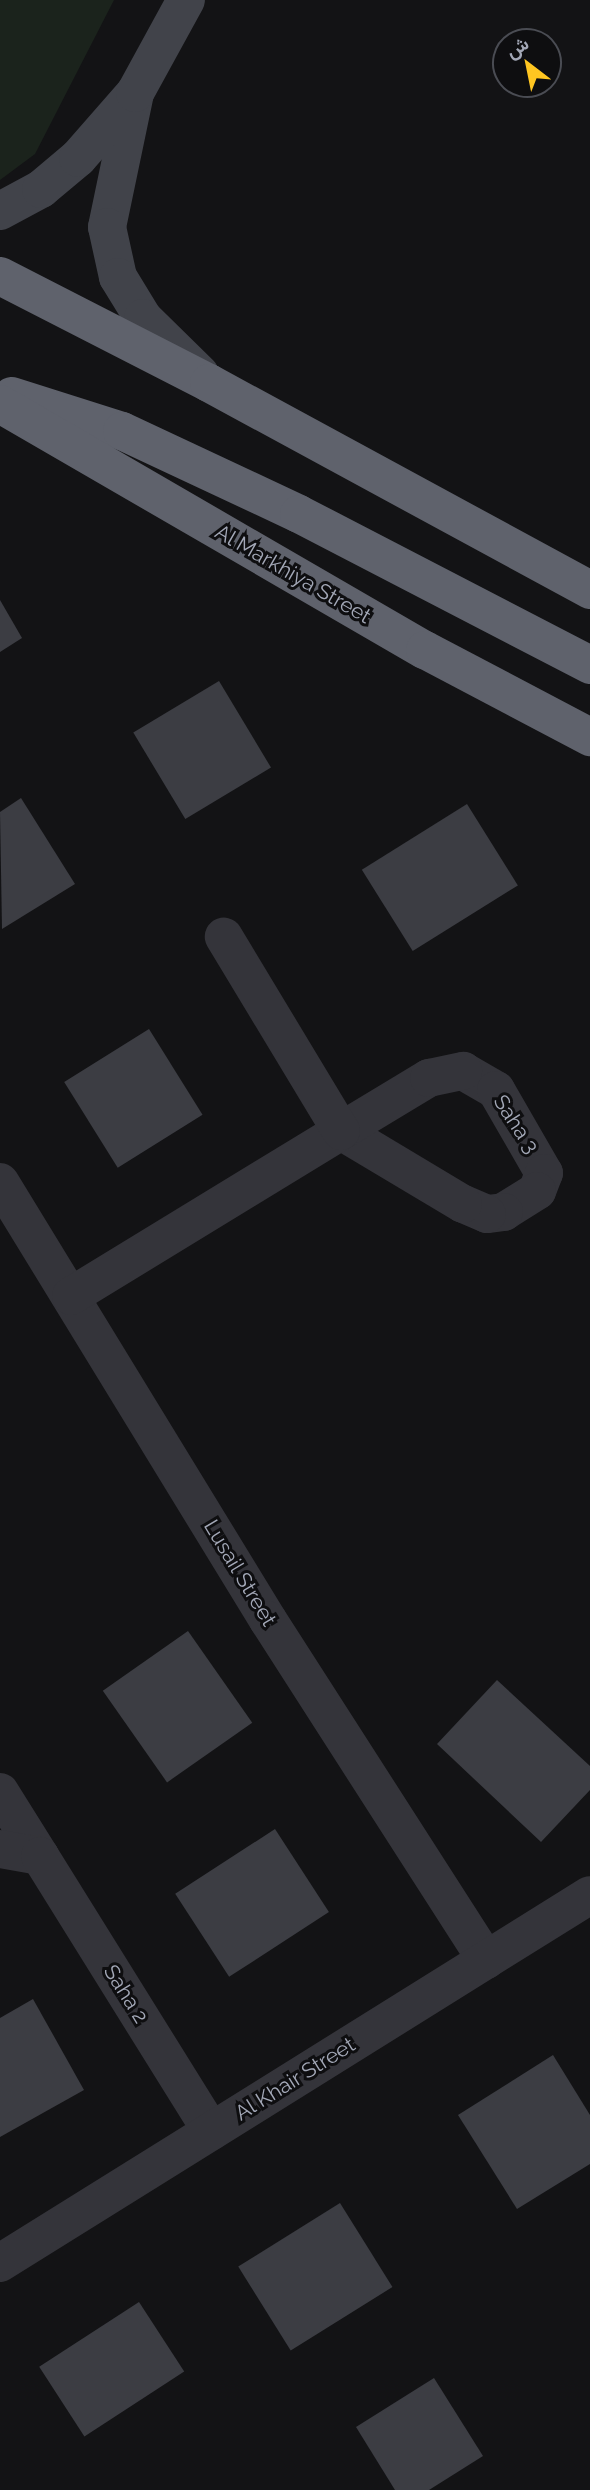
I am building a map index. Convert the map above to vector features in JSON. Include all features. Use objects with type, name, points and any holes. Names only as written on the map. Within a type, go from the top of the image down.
[{"type":"highway","points":[[0,276],[209,383],[590,590]]},
{"type":"highway","points":[[0,393],[53,406],[135,437],[299,514],[590,665]]},
{"type":"highway","name":"Al Markhiya Street","points":[[0,404],[425,650],[590,737]]},
{"type":"street","points":[[0,211],[41,189],[78,158],[135,93],[186,0]]},
{"type":"street","points":[[135,93],[107,227],[118,278],[144,318],[209,383]]},
{"type":"street","name":"Saha 3","points":[[71,1296],[341,1131],[429,1078],[463,1071],[496,1090],[539,1158],[544,1173],[537,1191],[519,1205],[487,1214],[341,1131],[224,937]]},
{"type":"street","name":"Lusail Street","points":[[0,1182],[268,1620],[486,1960]]},
{"type":"street","name":"Saha 2","points":[[0,1792],[211,2132]]},
{"type":"street","points":[[0,1849],[40,1856]]},
{"type":"street","name":"Al Khair Street","points":[[0,2263],[590,1895]]},
{"type":"shaded area","points":[[0,0],[114,0],[35,154],[0,180]]},
{"type":"building","points":[[0,600],[22,638],[0,652]]},
{"type":"building","points":[[219,681],[271,768],[185,819],[133,733]]},
{"type":"building","points":[[21,798],[75,884],[2,929],[0,812]]},
{"type":"building","points":[[467,804],[518,885],[413,951],[362,870]]},
{"type":"building","points":[[149,1029],[203,1115],[118,1168],[64,1082]]},
{"type":"building","points":[[188,1631],[252,1723],[167,1782],[103,1691]]},
{"type":"building","points":[[497,1680],[590,1766],[590,1790],[541,1842],[437,1744]]},
{"type":"building","points":[[275,1829],[329,1912],[229,1977],[175,1894]]},
{"type":"building","points":[[33,1999],[84,2090],[0,2137],[0,2018]]},
{"type":"building","points":[[553,2055],[590,2115],[590,2164],[517,2209],[458,2115]]},
{"type":"building","points":[[340,2203],[392,2287],[291,2351],[238,2267]]},
{"type":"building","points":[[139,2302],[184,2372],[84,2436],[39,2367]]},
{"type":"building","points":[[434,2378],[483,2456],[429,2490],[395,2490],[356,2427]]}]
